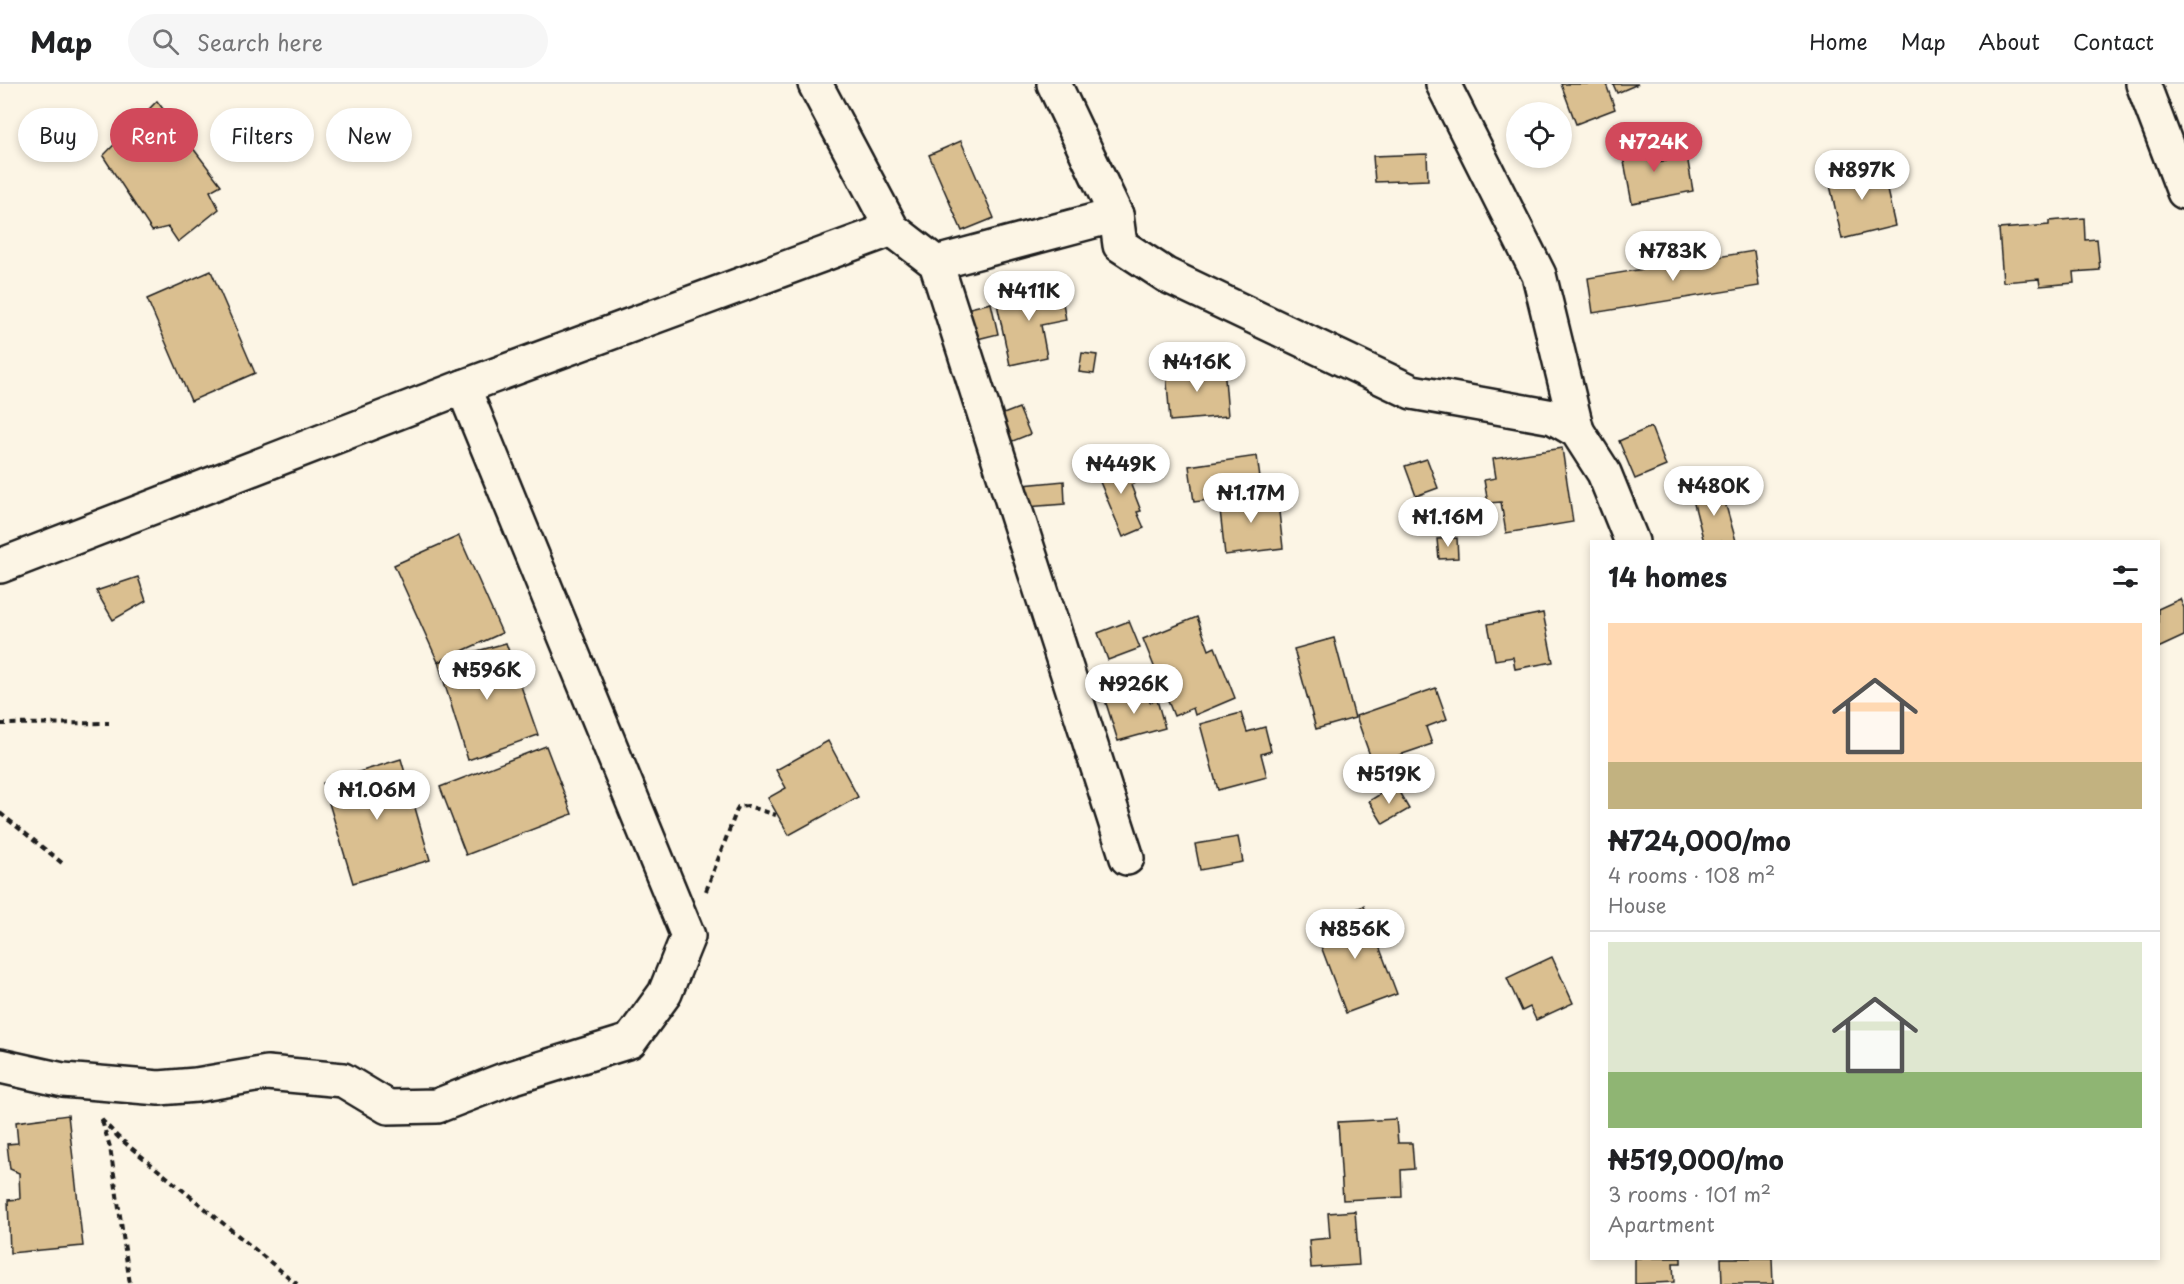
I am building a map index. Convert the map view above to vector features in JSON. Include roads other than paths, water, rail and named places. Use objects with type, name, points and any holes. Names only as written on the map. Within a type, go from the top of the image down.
[{"type":"street","points":[[815,84],[892,229],[936,263],[1127,858]]},
{"type":"street","points":[[1054,84],[1116,215],[1120,245],[1166,275],[1402,388],[1412,392],[1553,417],[1577,431]]},
{"type":"street","points":[[1443,84],[1539,276],[1577,431],[1604,473],[1631,540]]},
{"type":"street","points":[[2144,84],[2184,192]]},
{"type":"street","points":[[936,263],[1116,215]]},
{"type":"street","points":[[0,566],[463,387],[892,229]]},
{"type":"street","points":[[0,1066],[63,1080],[159,1088],[196,1085],[267,1073],[343,1080],[388,1107],[437,1106],[504,1080],[630,1041],[665,993],[688,936],[463,387]]}]
